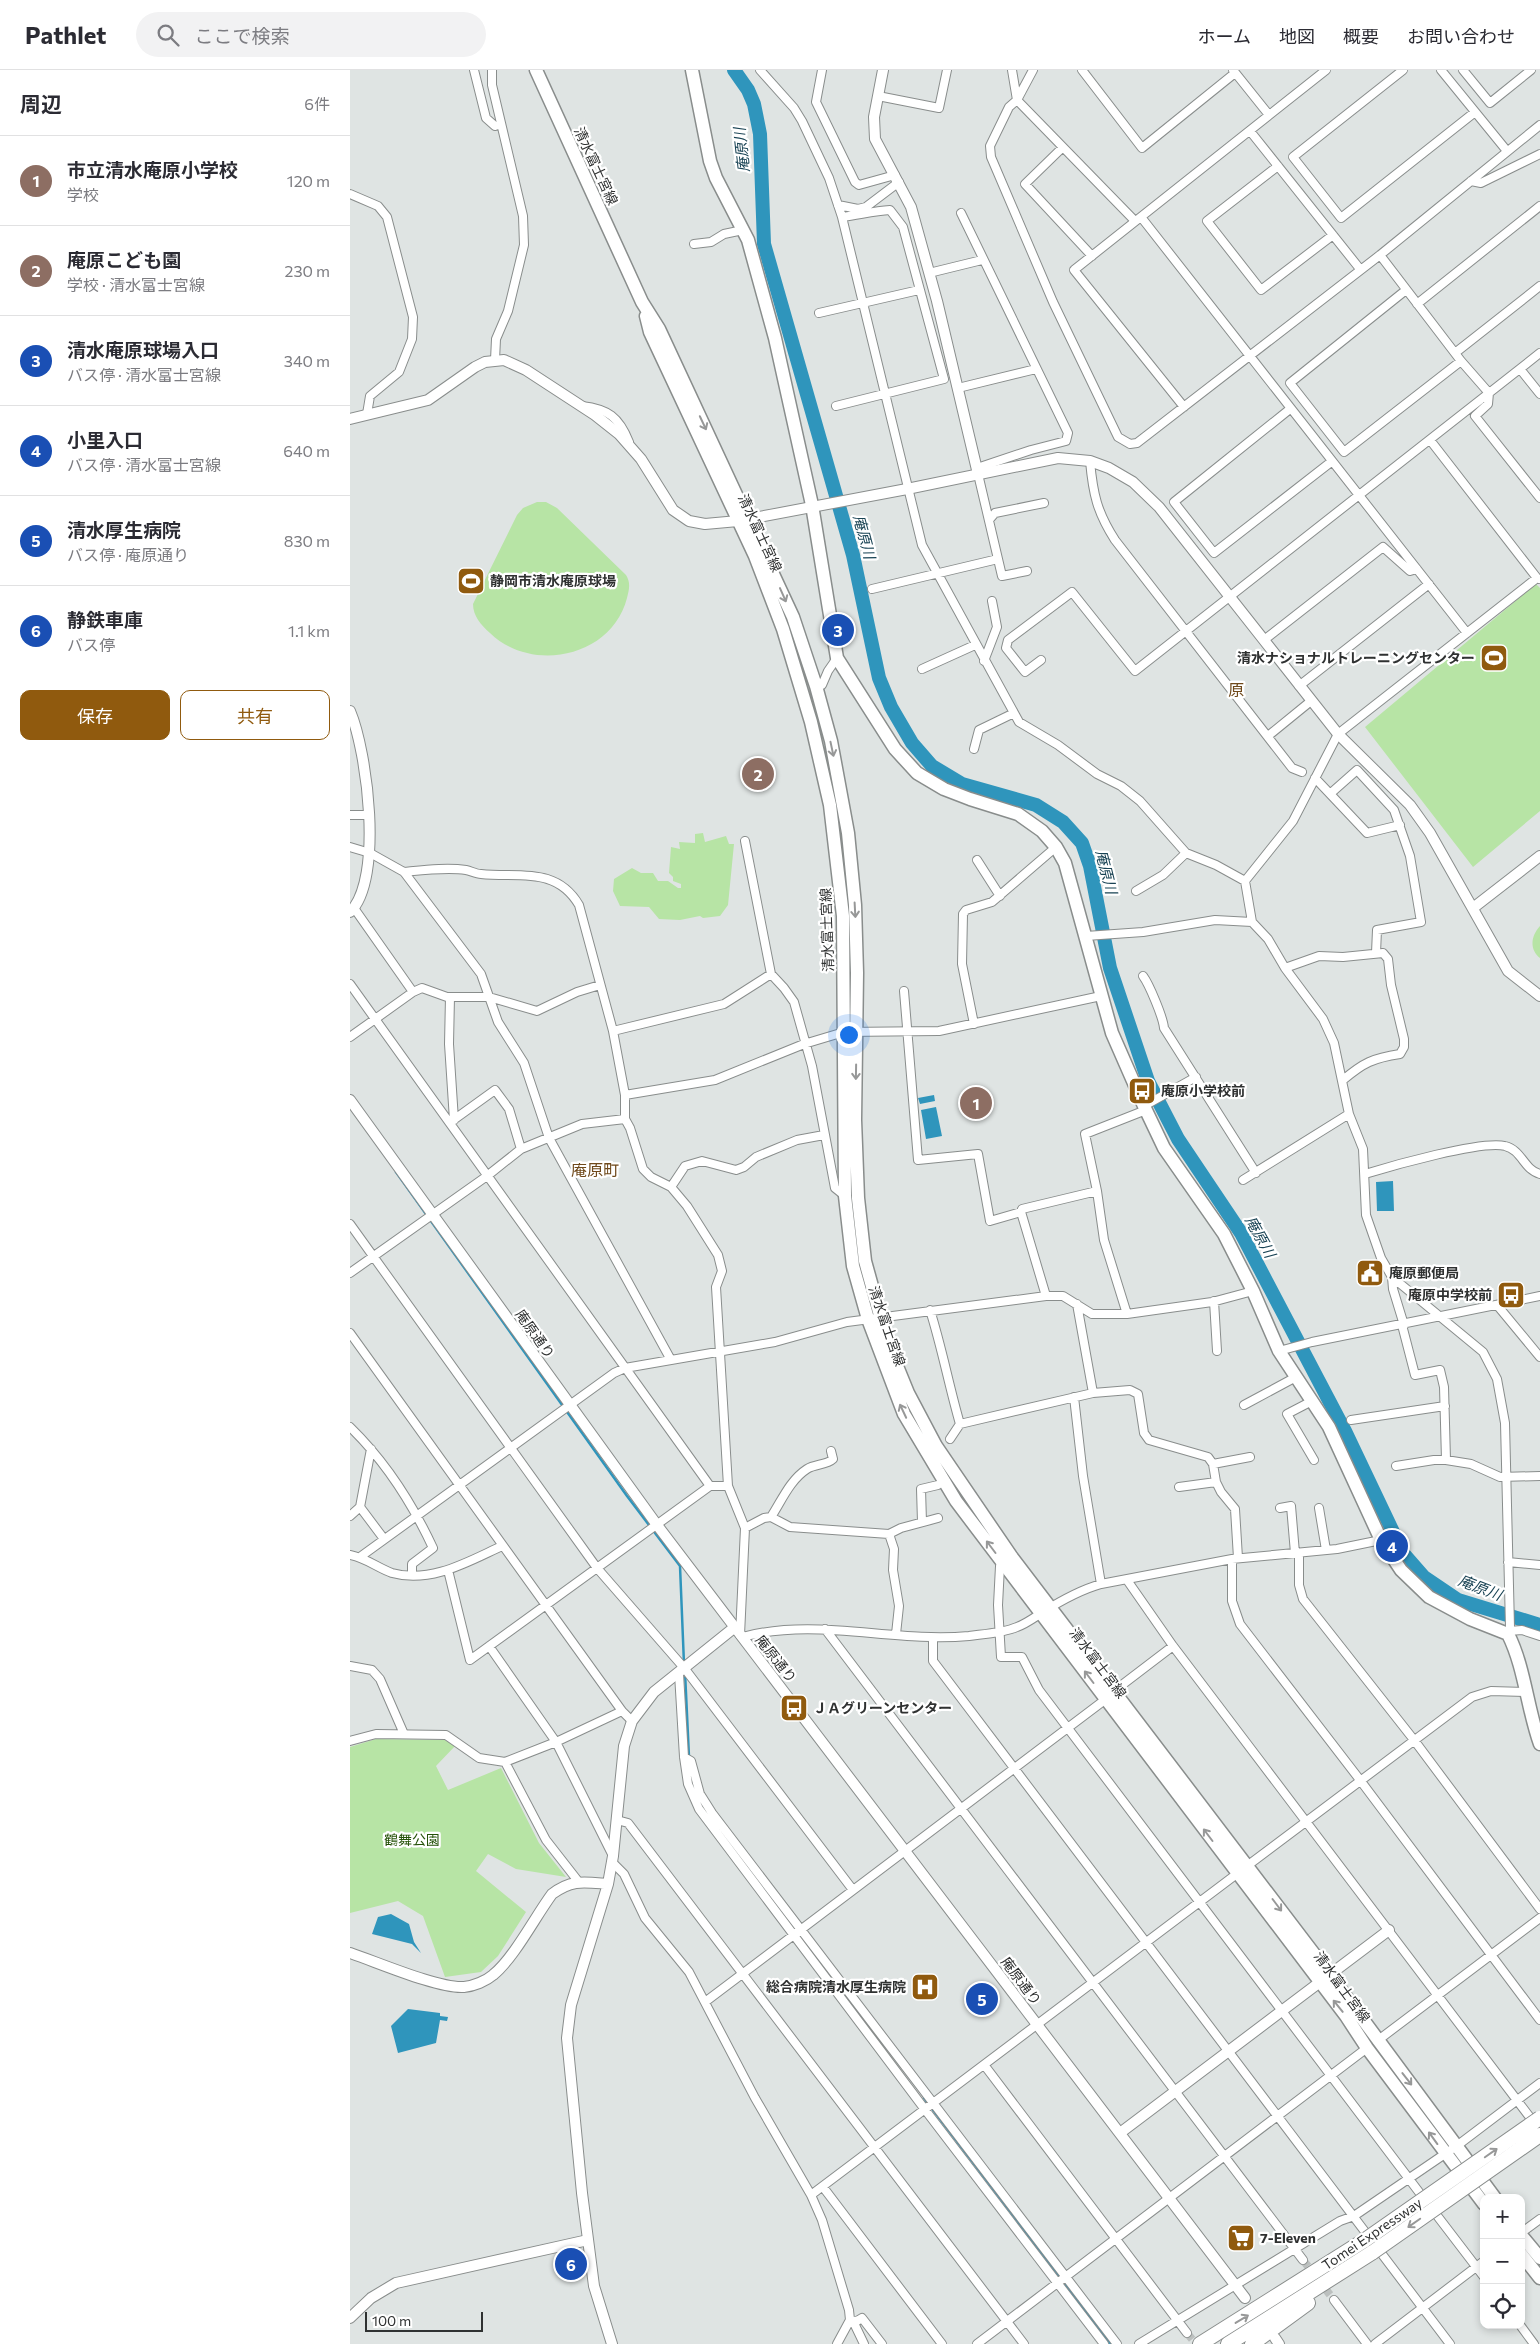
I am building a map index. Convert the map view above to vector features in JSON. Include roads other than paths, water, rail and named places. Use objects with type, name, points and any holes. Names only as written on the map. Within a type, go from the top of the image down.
[{"type":"highway","name":"Tomei Expressway","points":[[1200,2344],[1367,2250],[1540,2118]]},
{"type":"highway","name":"Tomei Expressway","points":[[1228,2344],[1540,2135]]},
{"type":"highway","points":[[1252,2344],[1367,2250]]},
{"type":"main road","name":"清水富士宮線","points":[[536,70],[642,302],[650,332],[793,616],[816,686],[831,741],[848,833],[856,939],[850,1031],[845,1196],[853,1266],[868,1319],[904,1414],[943,1481],[1003,1563],[1046,1610]]},
{"type":"main road","points":[[692,70],[710,161],[716,178],[748,240],[775,338],[812,506],[837,658],[895,749],[917,773],[944,789],[970,800],[1018,814],[1037,827],[1056,847],[1066,863],[1112,1033],[1164,1148],[1224,1234],[1296,1377],[1329,1427],[1381,1540],[1401,1570],[1429,1597],[1470,1619],[1509,1631],[1525,1692],[1535,1715],[1540,1744]]},
{"type":"main road","name":"清水富士宮線","points":[[743,520],[794,660],[811,722],[830,806],[843,916],[858,1198],[865,1261],[888,1344],[908,1393],[936,1446],[1046,1610],[1324,1978],[1372,2044],[1445,2154],[1480,2199]]},
{"type":"main road","name":"清水富士宮線","points":[[1372,2044],[1458,2145],[1492,2194]]},
{"type":"main road","points":[[1525,2239],[1540,2258]]},
{"type":"main road","points":[[1525,2259],[1540,2278]]},
{"type":"street","points":[[474,70],[486,118],[495,126],[501,124]]},
{"type":"street","points":[[492,70],[492,85],[523,216],[524,245],[508,312],[496,339],[495,360]]},
{"type":"street","points":[[760,70],[794,108],[830,178],[842,217],[922,546],[1019,722],[1058,745],[1097,774],[1121,786],[1140,801],[1186,853],[1216,865],[1245,881]]},
{"type":"street","points":[[822,70],[816,102],[855,182],[859,185],[897,179]]},
{"type":"street","points":[[883,70],[874,117],[876,139],[911,207],[958,388],[1002,576],[1027,571]]},
{"type":"street","points":[[878,96],[939,108],[947,70]]},
{"type":"street","points":[[1012,70],[1017,100],[1062,148],[1138,219],[1249,356],[1467,633]]},
{"type":"street","points":[[1033,70],[1017,100],[1009,107],[990,146],[992,158],[1053,302],[1118,437],[1130,444],[1137,443],[1380,255],[1540,125]]},
{"type":"street","points":[[1082,70],[1142,148],[1234,72],[1269,116]]},
{"type":"street","points":[[1184,407],[1074,270],[1326,70]]},
{"type":"street","points":[[1402,70],[1293,157],[1341,218],[1476,112]]},
{"type":"street","points":[[1441,70],[1507,152]]},
{"type":"street","points":[[1464,70],[1490,102],[1531,70]]},
{"type":"street","points":[[1250,131],[1360,269]]},
{"type":"street","points":[[1062,148],[1025,184],[1092,256]]},
{"type":"street","points":[[1471,181],[1481,183],[1540,154]]},
{"type":"street","points":[[1278,166],[1207,221],[1261,290],[1333,235]]},
{"type":"street","points":[[838,205],[858,209],[866,207],[897,179]]},
{"type":"street","points":[[350,194],[378,206],[386,217],[413,317],[412,338],[405,359],[398,372],[370,396],[367,414]]},
{"type":"street","points":[[1417,304],[1540,206]]},
{"type":"street","points":[[836,406],[944,379],[903,228],[890,210],[872,211],[866,214],[842,217]]},
{"type":"street","points":[[961,213],[982,260],[1068,433],[1066,441],[1032,450],[978,471]]},
{"type":"street","points":[[694,244],[711,242],[724,234],[743,230]]},
{"type":"street","points":[[1380,255],[1461,361],[1489,393],[1488,404],[1475,416],[1540,498]]},
{"type":"street","points":[[929,273],[982,260]]},
{"type":"street","points":[[1455,353],[1540,286]]},
{"type":"street","points":[[819,313],[919,290]]},
{"type":"street","points":[[1406,290],[1290,382],[1344,452],[1461,361]]},
{"type":"street","points":[[1041,660],[1024,672],[1006,648],[1008,640],[1072,592],[1135,670],[1540,353]]},
{"type":"street","points":[[350,419],[428,400],[474,367],[495,360],[504,360],[515,364],[610,427],[629,444],[649,471],[673,510],[683,519],[705,524],[743,520],[907,489],[978,471],[1058,458],[1090,461],[1124,476],[1144,491],[1230,596],[1338,734],[1410,806],[1430,833],[1508,972],[1540,996]]},
{"type":"street","points":[[958,388],[1036,369]]},
{"type":"street","points":[[1520,369],[1540,394]]},
{"type":"street","points":[[1290,409],[1174,502],[1214,552],[1331,462]]},
{"type":"street","points":[[1430,440],[1538,579],[1338,734],[1293,821],[1245,881],[1252,922],[1268,939],[1285,968],[1323,1019],[1334,1042],[1343,1080],[1348,1114],[1363,1148],[1365,1205],[1374,1243],[1392,1277],[1483,1352],[1493,1371],[1501,1398],[1505,1423],[1510,1603],[1509,1631],[1522,1630],[1540,1636]]},
{"type":"street","points":[[1090,461],[1093,495],[1105,525],[1292,768],[1302,772]]},
{"type":"street","points":[[989,520],[995,513],[1044,503]]},
{"type":"street","points":[[1264,640],[1383,547],[1410,570],[1417,570]]},
{"type":"street","points":[[872,589],[998,559]]},
{"type":"street","points":[[1299,686],[1429,584]]},
{"type":"street","points":[[984,661],[997,627],[992,600]]},
{"type":"street","points":[[922,670],[975,645]]},
{"type":"street","points":[[816,686],[822,685],[828,671],[837,658]]},
{"type":"street","points":[[1268,736],[1311,701]]},
{"type":"street","points":[[350,711],[362,748],[370,853],[368,875],[363,891],[352,910],[413,992]]},
{"type":"street","points":[[974,749],[979,730],[1014,713]]},
{"type":"street","points":[[1331,794],[1357,770],[1394,810],[1410,856],[1422,922],[1376,930],[1376,953]]},
{"type":"street","points":[[1315,778],[1367,833],[1400,825]]},
{"type":"street","points":[[350,814],[368,815]]},
{"type":"street","points":[[745,841],[771,974],[794,1002],[804,1044],[812,1066],[835,1188],[845,1196]]},
{"type":"street","points":[[350,847],[370,853],[404,872],[481,974],[498,1022],[524,1063],[549,1138],[671,1360]]},
{"type":"street","points":[[974,1024],[962,964],[963,914],[966,910],[992,902],[1056,847]]},
{"type":"street","points":[[1136,891],[1163,875],[1186,853]]},
{"type":"street","points":[[1473,908],[1540,856]]},
{"type":"street","points":[[977,860],[1000,896]]},
{"type":"street","points":[[404,872],[465,870],[481,874],[507,874],[546,878],[558,882],[574,896],[579,905],[613,1031],[625,1094],[625,1119],[644,1169],[651,1177],[671,1187],[687,1206],[718,1255],[722,1271],[716,1287],[728,1486],[745,1528],[739,1633]]},
{"type":"street","points":[[1086,936],[1143,932],[1214,920],[1252,922]]},
{"type":"street","points":[[1285,968],[1319,956],[1343,957],[1383,953],[1388,959],[1391,985],[1404,1039],[1404,1047],[1400,1054],[1378,1057],[1362,1064],[1343,1080]]},
{"type":"street","points":[[613,1031],[724,1004],[771,974]]},
{"type":"street","points":[[1143,976],[1149,985],[1153,1000],[1164,1019],[1164,1028],[1256,1173]]},
{"type":"street","points":[[350,984],[451,1122],[487,1176],[710,1486]]},
{"type":"street","points":[[350,1037],[413,992],[427,989],[450,997],[489,997],[537,1011],[578,992],[600,985]]},
{"type":"street","points":[[904,990],[918,1160],[978,1154],[990,1221],[1021,1212],[1022,1209],[1097,1191]]},
{"type":"street","points":[[625,1094],[715,1080],[804,1044],[850,1031],[938,1031],[1101,996]]},
{"type":"street","points":[[450,997],[451,1122]]},
{"type":"street","points":[[1127,1314],[1104,1240],[1097,1191],[1085,1134],[1147,1107],[1196,1078]]},
{"type":"street","points":[[451,1122],[494,1090],[509,1109],[521,1149]]},
{"type":"street","name":"庵原通り","points":[[350,1100],[657,1525],[905,1849],[1168,2198],[1237,2285],[1245,2298]]},
{"type":"street","points":[[1243,1180],[1348,1114]]},
{"type":"street","points":[[350,1273],[487,1176],[521,1149],[582,1124],[625,1119]]},
{"type":"street","points":[[671,1187],[685,1166],[702,1161],[736,1170],[744,1167],[756,1157],[797,1140],[824,1135]]},
{"type":"street","points":[[1365,1174],[1452,1152],[1503,1145],[1512,1148],[1532,1172],[1540,1174]]},
{"type":"street","points":[[1021,1212],[1046,1296]]},
{"type":"street","points":[[350,1224],[597,1568],[682,1672],[853,1890]]},
{"type":"street","points":[[1392,1277],[1393,1289],[1415,1375],[1440,1370],[1444,1387],[1446,1460]]},
{"type":"street","points":[[360,1557],[458,1484],[614,1373],[625,1368],[775,1342],[848,1322],[930,1310],[1046,1296],[1063,1296],[1092,1314],[1127,1314],[1214,1301],[1253,1291]]},
{"type":"street","points":[[1283,1350],[1312,1342],[1540,1296]]},
{"type":"street","points":[[1214,1301],[1217,1351]]},
{"type":"street","points":[[1077,1304],[1093,1393]]},
{"type":"street","points":[[1497,1305],[1540,1357]]},
{"type":"street","points":[[930,1310],[960,1424]]},
{"type":"street","points":[[350,1333],[502,1546],[622,1711],[632,1721]]},
{"type":"street","points":[[1244,1405],[1296,1377]]},
{"type":"street","points":[[950,1438],[960,1424],[1093,1393],[1130,1390],[1138,1394],[1144,1433],[1149,1440],[1208,1457],[1213,1464],[1220,1492],[1235,1509],[1235,1559],[1232,1601],[1240,1624],[1540,2020]]},
{"type":"street","points":[[1074,1398],[1083,1476],[1101,1584]]},
{"type":"street","points":[[1312,1401],[1287,1414],[1314,1460]]},
{"type":"street","points":[[1351,1420],[1445,1406]]},
{"type":"street","points":[[350,1427],[371,1449],[417,1514],[434,1548],[412,1564],[412,1574]]},
{"type":"street","points":[[350,1516],[360,1507],[371,1449]]},
{"type":"street","points":[[771,1517],[792,1481],[809,1468],[830,1462],[833,1459],[831,1451]]},
{"type":"street","points":[[1213,1464],[1250,1457]]},
{"type":"street","points":[[1396,1466],[1446,1460],[1471,1464],[1495,1476],[1506,1478],[1540,1476]]},
{"type":"street","points":[[922,1522],[921,1489],[938,1485],[943,1481]]},
{"type":"street","points":[[1180,1487],[1216,1482]]},
{"type":"street","points":[[448,1570],[470,1660],[710,1486],[728,1486]]},
{"type":"street","points":[[1280,1508],[1291,1506],[1299,1585],[1303,1599],[1414,1740],[1540,1909]]},
{"type":"street","points":[[360,1507],[384,1539]]},
{"type":"street","points":[[1320,1508],[1326,1550]]},
{"type":"street","points":[[745,1528],[764,1518],[771,1517],[790,1526],[888,1534],[938,1518]]},
{"type":"street","points":[[888,1534],[894,1549],[893,1570],[899,1606],[896,1634]]},
{"type":"street","points":[[612,2344],[594,2286],[567,2038],[571,2005],[608,1884],[617,1820],[624,1746],[632,1721],[654,1692],[739,1633],[758,1633],[789,1629],[825,1629],[933,1638],[998,1631],[1018,1627],[1088,1588],[1101,1584],[1235,1559],[1326,1550],[1381,1540]]},
{"type":"street","points":[[350,1555],[360,1557],[392,1572],[412,1574],[448,1570],[502,1546]]},
{"type":"street","points":[[1508,1562],[1540,1564]]},
{"type":"street","points":[[1003,1563],[1000,1566],[999,1580],[998,1631],[1001,1657],[1022,1657],[1039,1690],[1480,2272]]},
{"type":"street","points":[[1127,1580],[1173,1646],[1540,2130]]},
{"type":"street","points":[[825,1629],[1303,2260]]},
{"type":"street","points":[[933,1638],[933,1661],[1450,2344]]},
{"type":"street","points":[[488,1646],[556,1742],[612,1859],[624,1874],[645,1918],[680,1960],[705,2002],[755,2098],[811,2195],[824,2229],[852,2321],[864,2344]]},
{"type":"street","points":[[705,2002],[1173,1646]]},
{"type":"street","points":[[350,1666],[372,1670],[380,1679],[404,1734]]},
{"type":"street","points":[[682,1672],[684,1757],[688,1784],[699,1809],[1104,2344]]},
{"type":"street","points":[[811,2195],[926,2111],[1037,2024],[1306,1820],[1472,1697],[1491,1691],[1525,1692]]},
{"type":"street","points":[[350,1741],[376,1734],[446,1735],[479,1758],[505,1762],[556,1742],[622,1711]]},
{"type":"street","points":[[684,1757],[691,1762],[700,1794],[712,1813],[1117,2344]]},
{"type":"street","points":[[505,1762],[546,1840],[578,1881]]},
{"type":"street","points":[[617,1820],[628,1823],[1024,2344]]},
{"type":"street","points":[[350,1953],[446,1986],[465,1986],[481,1982],[492,1976],[503,1965],[552,1894],[561,1887],[578,1881],[608,1884]]},
{"type":"street","points":[[976,2344],[1540,1918]]},
{"type":"street","points":[[1120,2133],[1389,1930]]},
{"type":"street","points":[[984,2066],[1187,2333]]},
{"type":"street","points":[[1139,2344],[1340,2221],[1354,2216],[1458,2145],[1516,2099],[1540,2083]]},
{"type":"street","points":[[823,2187],[942,2344]]},
{"type":"street","points":[[1525,2231],[1540,2219]]},
{"type":"street","points":[[350,2318],[370,2298],[396,2283],[588,2240]]},
{"type":"street","points":[[1375,2344],[1480,2264]]},
{"type":"street","points":[[1334,2300],[1367,2344]]},
{"type":"street","points":[[837,2344],[852,2321],[862,2318],[882,2344]]},
{"type":"street","points":[[1523,2329],[1534,2344]]},
{"type":"water","points":[[934,1095],[935,1101],[920,1104],[918,1098]]},
{"type":"water","points":[[936,1107],[942,1136],[926,1139],[921,1110]]},
{"type":"water","points":[[1393,1181],[1394,1211],[1377,1211],[1376,1182]]},
{"type":"water","points":[[391,1914],[409,1924],[414,1942],[421,1953],[412,1944],[372,1934],[378,1917]]},
{"type":"water","points":[[408,2009],[440,2013],[440,2016],[448,2017],[447,2021],[440,2020],[436,2043],[398,2053],[391,2026]]},
{"type":"waterway","name":"庵原川","points":[[734,70],[748,90],[754,104],[760,134],[764,244],[853,555],[879,678],[891,707],[912,743],[932,766],[962,784],[1036,805],[1063,822],[1082,843],[1090,866],[1110,968],[1148,1081],[1178,1139],[1241,1233],[1345,1431],[1403,1553],[1424,1577],[1458,1600],[1540,1625]]},
{"type":"waterway","points":[[396,1172],[627,1496],[680,1566],[684,1664]]},
{"type":"waterway","points":[[685,1672],[689,1757]]},
{"type":"waterway","points":[[690,1772],[694,1786]]},
{"type":"waterway","points":[[924,2098],[1111,2344]]},
{"type":"tunnel","points":[[1303,2260],[1334,2300]]},
{"type":"tunnel","points":[[1187,2333],[1196,2344]]},
{"type":"place","name":"静岡市清水庵原球場","points":[[471,581]]},
{"type":"place","name":"清水庵原球場入口","points":[[838,630]]},
{"type":"place","name":"清水ナショナルトレーニングセンター","points":[[1494,658]]},
{"type":"place","name":"庵原こども園","points":[[758,774]]},
{"type":"place","name":"庵原小学校前","points":[[1142,1091]]},
{"type":"place","name":"市立清水庵原小学校","points":[[976,1103]]},
{"type":"place","name":"庵原郵便局","points":[[1370,1273]]},
{"type":"place","name":"庵原中学校前","points":[[1511,1295]]},
{"type":"place","name":"小里入口","points":[[1392,1546]]},
{"type":"place","name":"ＪＡグリーンセンター","points":[[794,1708]]},
{"type":"place","name":"総合病院清水厚生病院","points":[[925,1987]]},
{"type":"place","name":"清水厚生病院","points":[[982,1999]]},
{"type":"place","name":"7-Eleven","points":[[1241,2238]]},
{"type":"place","name":"静鉄車庫","points":[[571,2264]]},
{"type":"district","name":"原","points":[[1236,690]]},
{"type":"district","name":"庵原町","points":[[595,1170]]},
{"type":"park label","name":"鶴舞公園","points":[[412,1840]]}]
